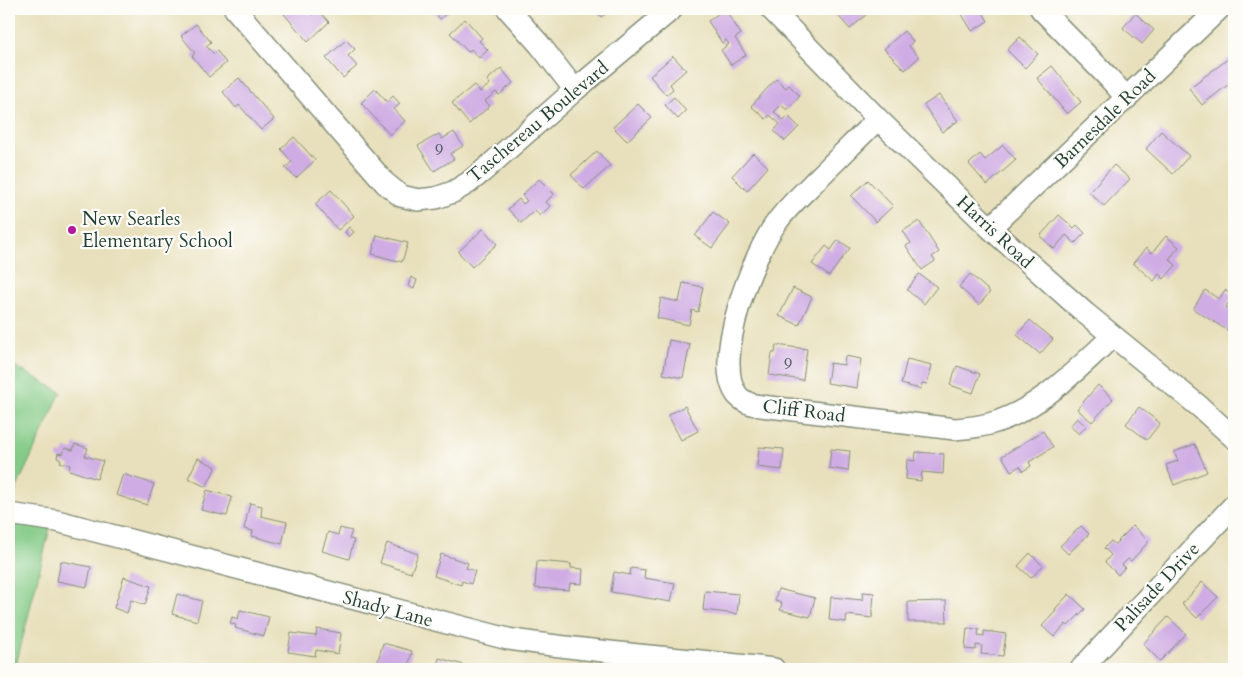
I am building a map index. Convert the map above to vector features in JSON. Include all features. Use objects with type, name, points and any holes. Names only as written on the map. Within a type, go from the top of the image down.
[{"type":"street","name":"Taschereau Boulevard","points":[[234,9],[385,183],[401,196],[418,200],[436,198],[453,192],[468,183],[574,90],[672,9]]},
{"type":"street","points":[[508,9],[574,90]]},
{"type":"street","name":"Harris Road","points":[[771,9],[878,119],[990,228],[1072,301],[1200,407],[1234,438]]},
{"type":"street","points":[[1041,9],[1127,98]]},
{"type":"street","name":"Barnesdale Road","points":[[990,228],[1219,9]]},
{"type":"street","name":"Cliff Road","points":[[878,119],[792,204],[766,236],[748,276],[733,332],[728,360],[728,373],[732,386],[738,396],[748,404],[762,406],[955,429],[972,428],[1006,418],[1036,401],[1064,380],[1113,336]]},
{"type":"street","name":"Palisade Drive","points":[[1081,669],[1234,505]]},
{"type":"street","name":"Shady Lane","points":[[9,514],[57,521],[508,639],[537,644],[774,669]]},
{"type":"green space","points":[[9,363],[61,392],[10,502],[9,502]]},
{"type":"green space","points":[[9,523],[50,528],[15,669],[9,669]]},
{"type":"building","points":[[290,9],[306,9],[312,15],[318,10],[329,22],[308,42],[284,14]]},
{"type":"building","points":[[431,9],[452,9],[440,19]]},
{"type":"building","points":[[596,9],[613,9],[601,17]]},
{"type":"building","points":[[725,9],[741,34],[735,38],[746,55],[731,65],[721,50],[729,44],[726,40],[722,43],[708,21]]},
{"type":"building","points":[[832,9],[863,9],[867,14],[850,29]]},
{"type":"building","points":[[959,9],[981,9],[988,21],[972,31]]},
{"type":"building","points":[[1135,13],[1154,30],[1142,44],[1123,28]]},
{"type":"building","points":[[465,19],[482,38],[479,41],[488,50],[479,58],[471,49],[468,52],[450,33]]},
{"type":"building","points":[[196,24],[211,42],[206,46],[214,54],[217,51],[226,63],[209,77],[192,56],[195,53],[181,36]]},
{"type":"building","points":[[904,31],[913,41],[909,46],[919,57],[905,70],[884,49]]},
{"type":"building","points":[[1020,37],[1038,54],[1025,68],[1007,50]]},
{"type":"building","points":[[346,40],[355,49],[348,56],[357,66],[343,78],[326,58]]},
{"type":"building","points":[[673,56],[686,70],[670,84],[673,89],[666,95],[650,76]]},
{"type":"building","points":[[1232,56],[1234,59],[1234,80],[1202,105],[1189,88]]},
{"type":"building","points":[[1052,66],[1081,102],[1067,114],[1037,78]]},
{"type":"building","points":[[501,68],[513,83],[499,95],[496,92],[485,101],[490,106],[469,124],[452,103],[474,85],[480,92],[490,84],[487,80]]},
{"type":"building","points":[[239,78],[274,119],[261,130],[239,105],[236,108],[223,92]]},
{"type":"building","points":[[776,79],[786,88],[789,85],[800,96],[787,110],[781,105],[774,112],[784,121],[788,116],[799,127],[785,141],[774,131],[780,124],[770,115],[766,119],[751,106]]},
{"type":"building","points":[[375,89],[387,102],[393,96],[400,104],[394,109],[405,121],[390,135],[361,103]]},
{"type":"building","points":[[939,95],[958,121],[942,132],[924,105]]},
{"type":"building","points":[[674,97],[686,111],[678,119],[665,105]]},
{"type":"building","points":[[638,104],[652,118],[627,141],[613,127]]},
{"type":"building","points":[[1161,131],[1189,156],[1173,174],[1146,149]]},
{"type":"building","points":[[454,132],[463,146],[450,154],[454,159],[434,171],[418,146],[439,134],[442,139]]},
{"type":"building","points":[[294,137],[315,160],[296,178],[285,168],[292,162],[281,149]]},
{"type":"building","points":[[1003,145],[1016,160],[987,185],[969,164],[980,154],[985,160]]},
{"type":"building","points":[[597,151],[610,166],[584,189],[571,175]]},
{"type":"building","points":[[753,153],[768,167],[747,191],[732,176]]},
{"type":"building","points":[[1114,165],[1130,179],[1104,206],[1089,192]]},
{"type":"building","points":[[539,179],[554,194],[546,202],[550,206],[540,216],[535,210],[521,223],[508,209],[519,199],[523,204],[527,201],[522,195]]},
{"type":"building","points":[[868,180],[893,206],[876,222],[851,196]]},
{"type":"building","points":[[331,190],[354,216],[338,230],[315,204]]},
{"type":"building","points":[[713,212],[730,224],[712,248],[695,236]]},
{"type":"building","points":[[1059,215],[1074,228],[1077,225],[1085,233],[1075,243],[1066,235],[1054,249],[1040,236]]},
{"type":"building","points":[[919,221],[939,252],[932,257],[935,261],[922,270],[906,246],[911,243],[903,231]]},
{"type":"building","points":[[349,227],[354,232],[349,237],[345,232]]},
{"type":"building","points":[[483,229],[497,244],[472,267],[458,252]]},
{"type":"building","points":[[377,235],[408,243],[402,262],[372,254]]},
{"type":"building","points":[[1166,236],[1179,247],[1169,259],[1176,265],[1164,279],[1159,274],[1154,281],[1133,263],[1146,248],[1152,253]]},
{"type":"building","points":[[838,240],[850,248],[829,276],[812,264],[826,246],[831,250]]},
{"type":"building","points":[[919,274],[937,287],[924,304],[907,290]]},
{"type":"building","points":[[970,274],[990,292],[979,305],[959,287]]},
{"type":"building","points":[[411,277],[417,280],[414,289],[408,286]]},
{"type":"building","points":[[683,283],[703,287],[698,312],[692,310],[689,325],[657,318],[661,298],[679,302]]},
{"type":"building","points":[[793,288],[812,297],[799,325],[779,316]]},
{"type":"building","points":[[1205,290],[1219,299],[1225,290],[1233,296],[1226,307],[1234,312],[1234,326],[1230,332],[1193,309]]},
{"type":"building","points":[[1030,320],[1053,339],[1040,354],[1017,335]]},
{"type":"building","points":[[669,340],[690,344],[683,378],[663,374]]},
{"type":"building","points":[[776,345],[807,349],[803,380],[769,375],[772,353],[775,353]]},
{"type":"building","points":[[845,356],[861,359],[857,388],[827,383],[830,363],[844,365]]},
{"type":"building","points":[[907,359],[932,365],[927,384],[922,383],[920,389],[901,384]]},
{"type":"building","points":[[957,366],[980,374],[973,393],[950,385]]},
{"type":"building","points":[[1098,385],[1113,399],[1092,422],[1077,409]]},
{"type":"building","points":[[685,406],[698,431],[681,440],[668,415]]},
{"type":"building","points":[[1139,407],[1160,423],[1147,440],[1126,424]]},
{"type":"building","points":[[1077,418],[1086,426],[1079,434],[1070,426]]},
{"type":"building","points":[[1043,431],[1053,447],[1029,462],[1031,466],[1023,471],[1020,466],[1011,471],[1002,456]]},
{"type":"building","points":[[75,444],[88,448],[85,456],[103,461],[97,479],[69,470],[70,465],[60,462],[61,460],[57,458],[58,453],[63,454],[65,448],[73,450]]},
{"type":"building","points":[[1195,444],[1207,472],[1174,485],[1166,465],[1178,461],[1174,452]]},
{"type":"building","points":[[759,447],[784,449],[782,470],[757,467]]},
{"type":"building","points":[[831,449],[850,451],[848,471],[829,468]]},
{"type":"building","points":[[916,452],[944,454],[943,474],[922,472],[921,481],[906,479],[907,460],[915,461]]},
{"type":"building","points":[[198,458],[216,467],[206,487],[188,478]]},
{"type":"building","points":[[123,474],[154,484],[147,505],[116,495]]},
{"type":"building","points":[[207,490],[232,497],[227,516],[201,510]]},
{"type":"building","points":[[250,503],[262,506],[261,516],[287,522],[282,544],[252,536],[253,531],[244,529]]},
{"type":"building","points":[[1081,526],[1089,534],[1068,554],[1060,546]]},
{"type":"building","points":[[1133,526],[1149,541],[1131,561],[1128,559],[1122,565],[1125,567],[1118,575],[1105,562],[1111,555],[1104,548],[1111,541],[1115,544]]},
{"type":"building","points":[[340,528],[352,531],[349,539],[354,540],[349,559],[322,551],[328,532],[338,535]]},
{"type":"building","points":[[387,543],[418,554],[411,573],[380,563]]},
{"type":"building","points":[[1030,553],[1043,566],[1031,578],[1018,566]]},
{"type":"building","points":[[441,554],[468,563],[466,568],[475,571],[471,584],[462,581],[461,585],[434,576]]},
{"type":"building","points":[[61,561],[91,567],[87,587],[57,581]]},
{"type":"building","points":[[537,561],[571,564],[571,568],[583,569],[582,584],[570,583],[569,590],[535,588]]},
{"type":"building","points":[[631,568],[645,570],[644,578],[675,583],[671,602],[611,592],[614,572],[630,575]]},
{"type":"building","points":[[124,577],[151,586],[145,605],[131,600],[127,613],[114,608]]},
{"type":"building","points":[[1202,582],[1218,597],[1197,618],[1182,604]]},
{"type":"building","points":[[778,589],[815,598],[810,617],[780,610],[782,603],[775,601]]},
{"type":"building","points":[[705,591],[739,594],[737,614],[703,610]]},
{"type":"building","points":[[863,592],[874,593],[872,618],[847,615],[846,622],[829,620],[831,597],[862,600]]},
{"type":"building","points":[[177,594],[202,601],[197,621],[172,614]]},
{"type":"building","points":[[1069,594],[1085,609],[1068,626],[1066,624],[1054,637],[1042,626]]},
{"type":"building","points":[[946,601],[947,622],[908,622],[908,602]]},
{"type":"building","points":[[240,610],[269,617],[264,636],[235,628],[236,625],[230,623],[232,617],[238,619]]},
{"type":"building","points":[[1168,617],[1186,634],[1160,661],[1143,644]]},
{"type":"building","points":[[967,628],[979,629],[978,635],[984,636],[984,631],[1006,634],[1003,656],[981,654],[982,646],[976,645],[976,650],[965,649]]},
{"type":"building","points":[[317,629],[341,633],[338,654],[316,650],[315,656],[288,652],[291,633],[316,636]]},
{"type":"building","points":[[383,643],[412,651],[408,669],[377,664]]},
{"type":"building","points":[[439,658],[478,669],[436,669]]},
{"type":"place","name":"New Searles Elementary School","points":[[72,230]]}]
